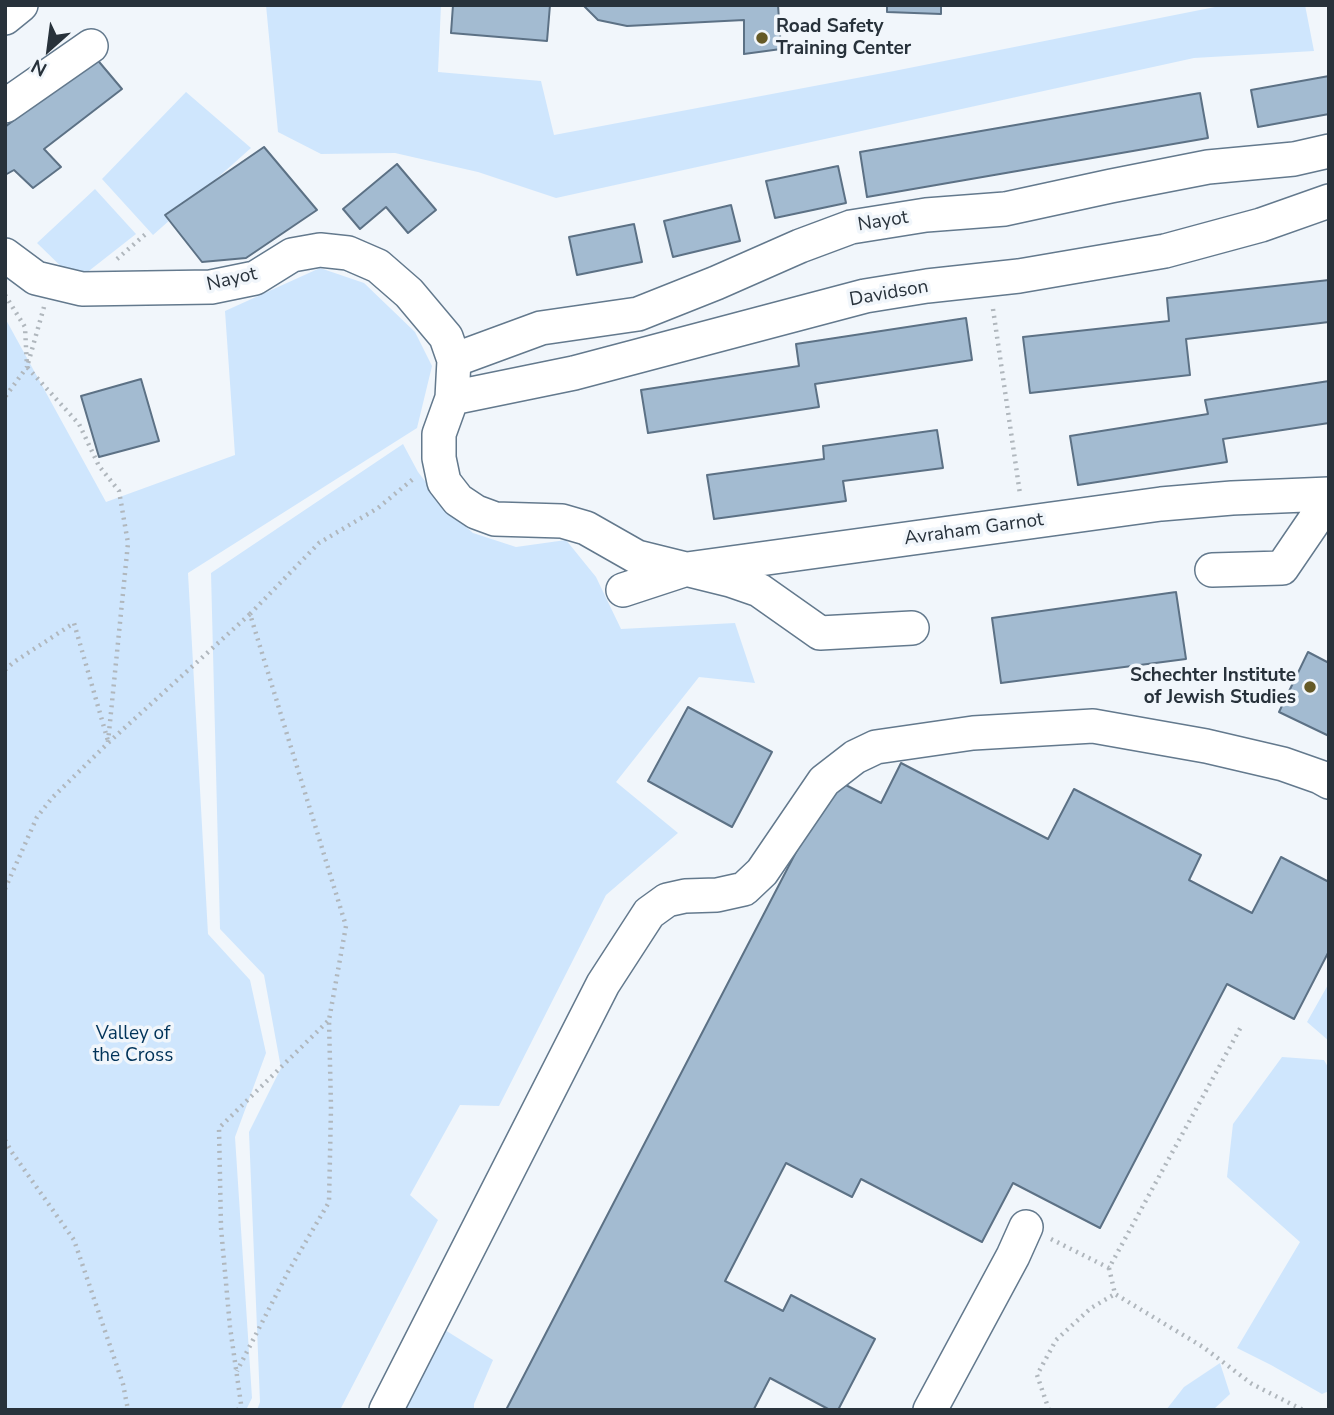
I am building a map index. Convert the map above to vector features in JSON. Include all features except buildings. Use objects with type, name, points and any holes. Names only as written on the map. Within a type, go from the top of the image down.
[{"type":"street","points":[[5,18],[21,5]]},
{"type":"street","points":[[5,106],[91,46]]},
{"type":"street","name":"Nayot","points":[[454,360],[541,328],[638,314],[851,227],[926,215],[1004,209],[1208,167],[1294,159],[1329,151]]},
{"type":"street","name":"Davidson","points":[[452,398],[574,373],[865,296],[1019,276],[1165,251],[1261,225],[1329,201]]},
{"type":"street","name":"Nayot","points":[[5,255],[36,278],[82,289],[211,287],[255,278],[292,255],[320,250],[348,253],[378,267],[410,293],[446,337],[454,360],[452,398],[439,434],[439,458]]},
{"type":"street","points":[[439,458],[444,482],[457,500],[476,512],[495,519],[562,521],[586,528],[637,556],[730,579],[759,590],[820,634],[912,628]]},
{"type":"street","points":[[1212,569],[1282,568],[1329,497]]},
{"type":"street","name":"Avraham Garnot","points":[[623,590],[687,569],[1161,504],[1232,498],[1329,497]]},
{"type":"street","points":[[386,1410],[603,984],[649,913],[667,900],[685,896],[717,895],[744,889],[762,872],[824,781],[855,757],[876,747],[973,733],[1093,726],[1206,746],[1283,764],[1329,782]]},
{"type":"street","points":[[930,1410],[1026,1227]]},
{"type":"path","points":[[989,279],[1025,523]]},
{"type":"path","points":[[5,397],[27,367],[51,282]]},
{"type":"path","points":[[5,295],[25,327],[27,367],[79,424],[99,466],[119,491],[128,542],[108,743]]},
{"type":"path","points":[[5,889],[37,817],[52,798],[108,743],[250,614],[319,543],[378,508],[439,458]]},
{"type":"path","points":[[237,1371],[288,1272],[329,1202],[329,1020],[346,926],[250,614]]},
{"type":"path","points":[[5,670],[74,623],[108,743]]},
{"type":"path","points":[[238,1410],[241,1404],[230,1327],[222,1228],[219,1128],[329,1020]]},
{"type":"path","points":[[1242,1025],[1109,1268],[1115,1294],[1203,1347],[1252,1384],[1303,1410]]},
{"type":"path","points":[[5,1140],[8,1152],[74,1240],[123,1384],[128,1410]]},
{"type":"path","points":[[1026,1227],[1109,1268]]},
{"type":"path","points":[[1049,1410],[1037,1375],[1056,1340],[1091,1308],[1115,1294]]},
{"type":"green space","points":[[266,5],[441,5],[438,72],[541,81],[554,135],[1225,5],[1305,5],[1314,51],[1194,58],[556,198],[478,172],[395,153],[321,154],[278,132]]},
{"type":"green space","points":[[186,92],[251,148],[153,235],[102,179]]},
{"type":"green space","points":[[95,189],[136,234],[76,281],[37,243]]},
{"type":"green space","name":"Valley of the Cross","points":[[320,268],[364,283],[415,332],[432,366],[417,428],[188,573],[208,934],[250,980],[266,1053],[235,1137],[252,1398],[246,1410],[5,1410],[5,318],[106,502],[235,455],[225,311]]},
{"type":"green space","points":[[403,444],[418,472],[449,512],[473,533],[516,547],[566,540],[596,577],[621,629],[735,623],[755,683],[699,677],[616,782],[678,833],[606,895],[499,1106],[460,1105],[410,1195],[438,1220],[340,1410],[257,1410],[260,1402],[249,1132],[281,1068],[264,975],[220,929],[211,573]]},
{"type":"green space","points":[[1329,983],[1329,1041],[1307,1022]]},
{"type":"green space","points":[[1282,1057],[1324,1060],[1329,1069],[1329,1391],[1322,1394],[1237,1348],[1300,1242],[1227,1177],[1233,1124]]},
{"type":"green space","points":[[445,1330],[493,1360],[474,1404],[474,1410],[397,1410],[401,1400]]},
{"type":"green space","points":[[1220,1363],[1230,1394],[1213,1410],[1166,1410],[1184,1387]]},
{"type":"place","name":"Road Safety Training Center","points":[[762,38]]},
{"type":"place","name":"Schechter Institute of Jewish Studies","points":[[1310,687]]}]
